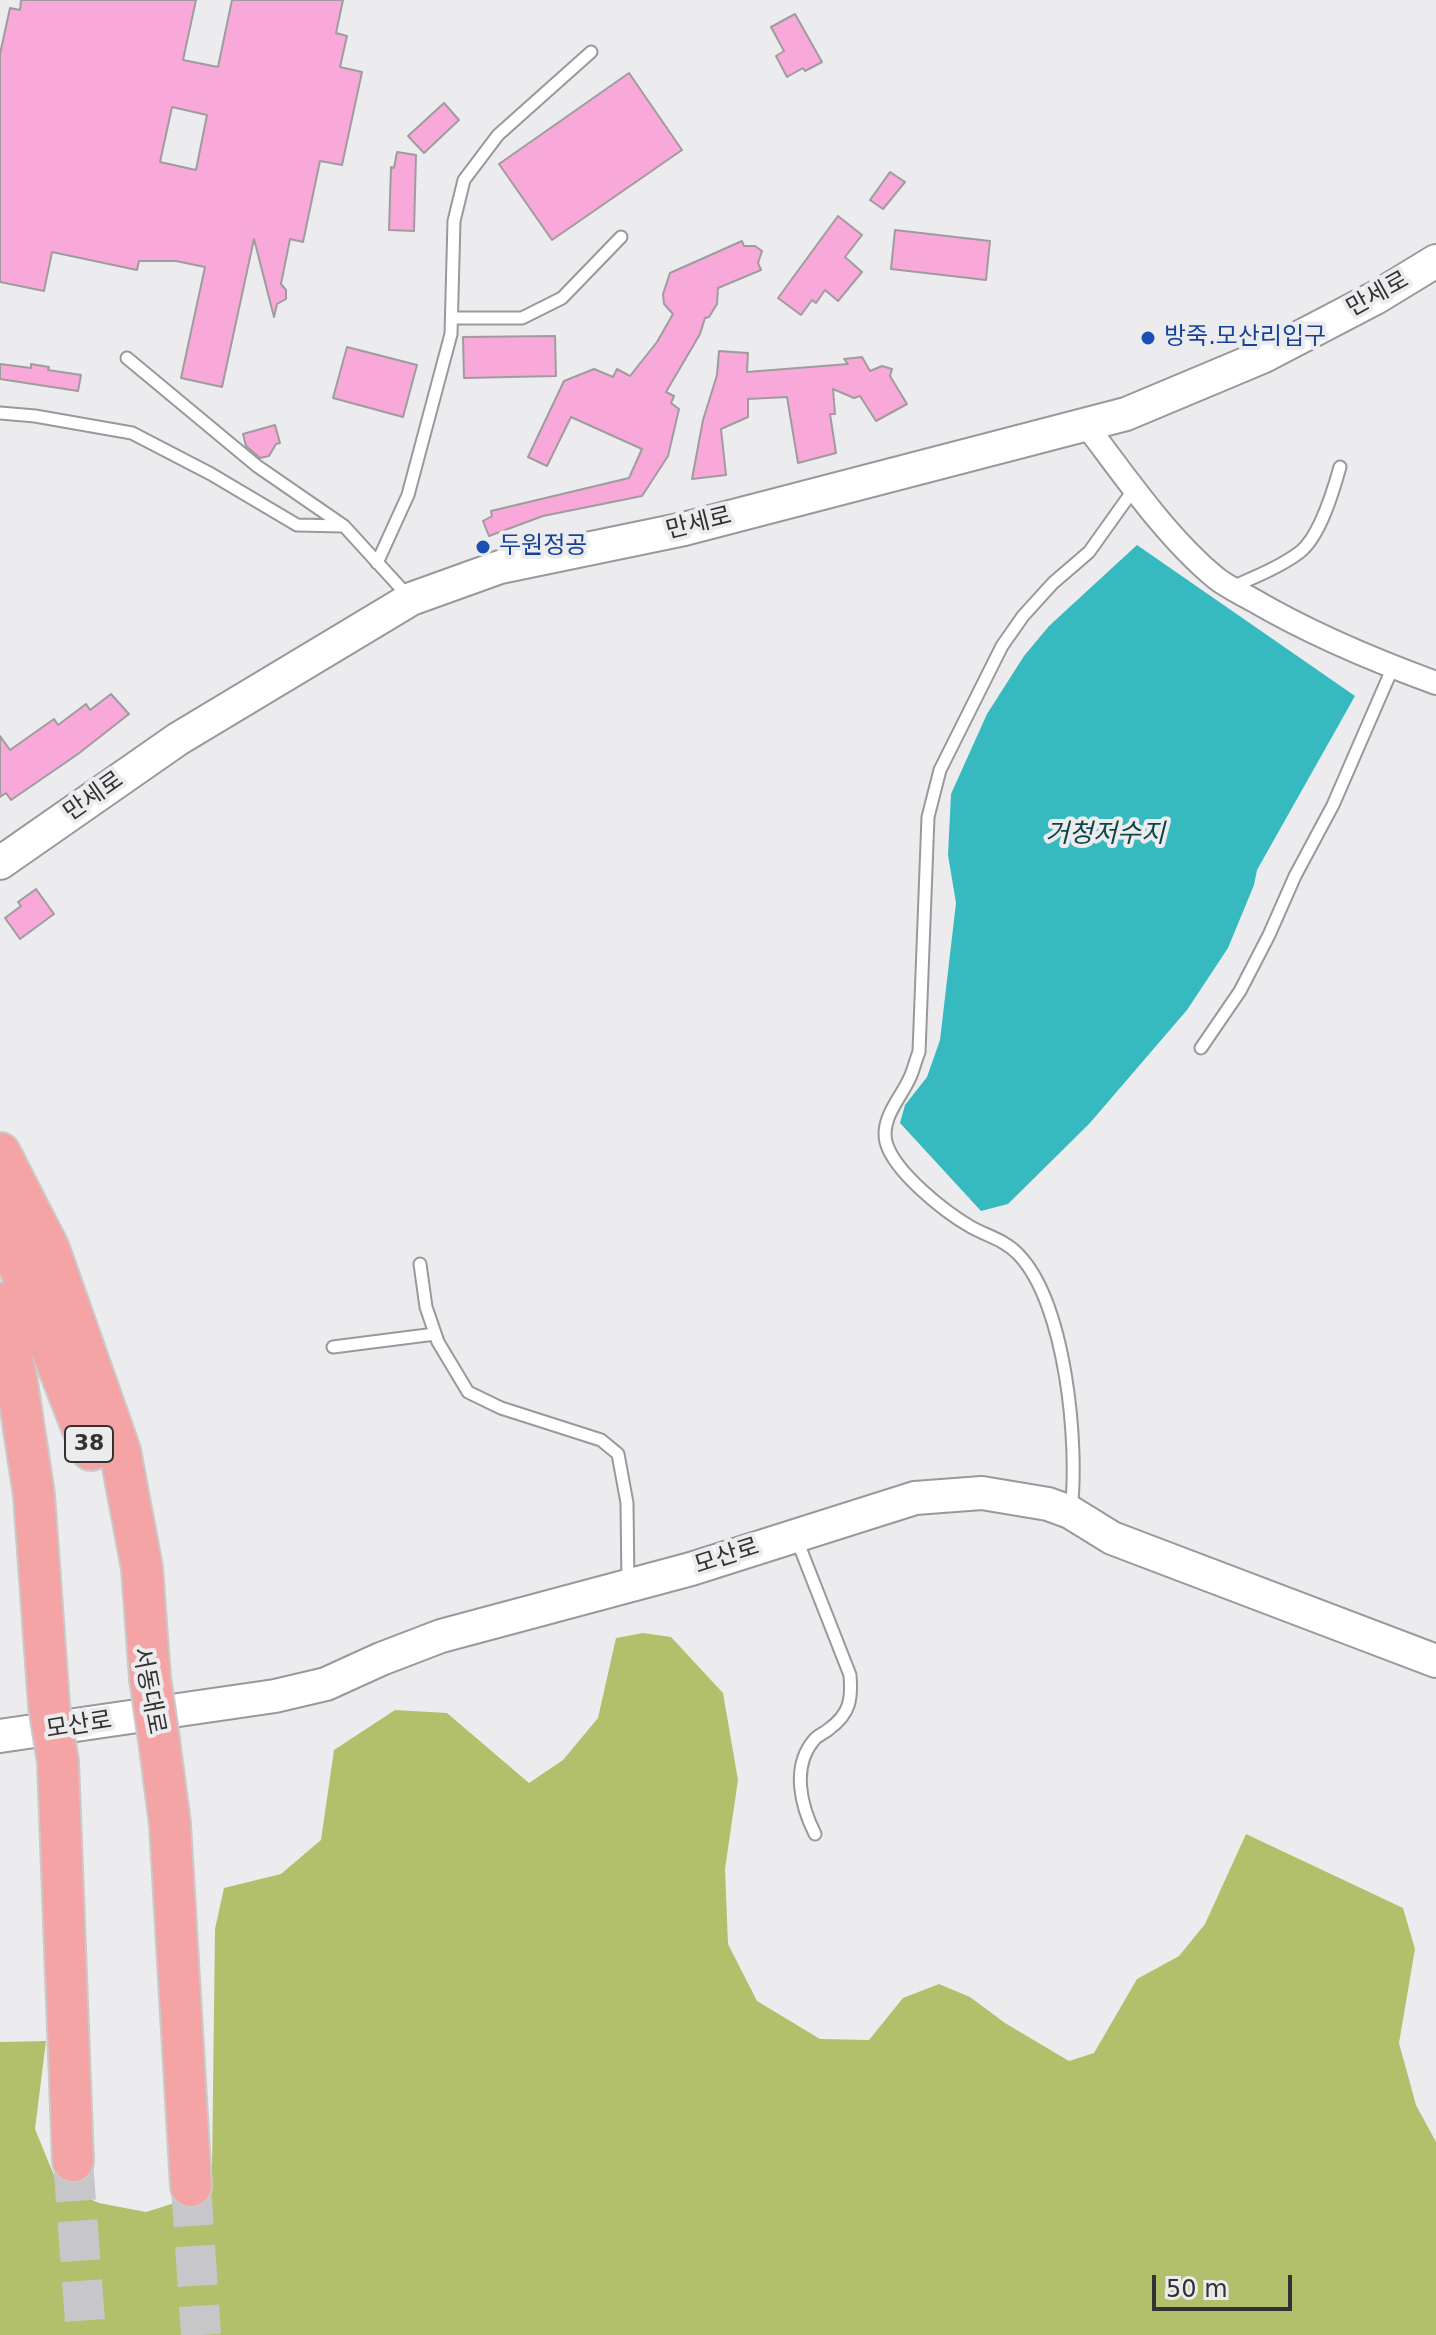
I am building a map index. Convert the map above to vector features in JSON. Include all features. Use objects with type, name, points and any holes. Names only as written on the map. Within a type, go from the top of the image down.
[{"type":"highway","points":[[0,1153],[49,1249],[120,1451],[142,1568],[150,1678]]},
{"type":"highway","name":"서동대로","points":[[0,1218],[88,1441],[104,1497],[124,1593],[150,1678],[170,1824],[191,2186]]},
{"type":"highway","name":"38","points":[[0,1303],[16,1376],[34,1495],[49,1705],[58,1762],[73,2161]]},
{"type":"highway","points":[[0,1448],[49,1705]]},
{"type":"main road","name":"만세로","points":[[0,863],[178,739],[411,599],[500,567],[684,529],[1126,414],[1262,357],[1377,297],[1436,261]]},
{"type":"main road","name":"모산로","points":[[0,1736],[275,1696],[326,1684],[441,1636],[691,1569],[915,1498],[982,1493],[1048,1504],[1070,1512],[1112,1538],[1436,1661]]},
{"type":"street","points":[[1086,425],[1134,489],[1190,553],[1218,579],[1285,618],[1436,683]]},
{"type":"lane","points":[[377,563],[408,495],[451,334],[454,221],[464,180],[498,135],[591,52]]},
{"type":"lane","points":[[452,318],[522,318],[562,298],[621,237]]},
{"type":"lane","points":[[127,358],[257,466],[344,526],[411,599]]},
{"type":"lane","points":[[0,413],[132,433],[211,474],[297,525],[344,526]]},
{"type":"lane","points":[[1232,587],[1266,572],[1302,550],[1329,506],[1340,467]]},
{"type":"lane","points":[[1070,1512],[1074,1482],[1064,1363],[1038,1279],[1017,1253],[997,1238],[956,1218],[928,1195],[900,1167],[886,1141],[888,1118],[911,1077],[919,1052],[928,817],[940,770],[1002,646],[1053,583],[1089,552],[1134,489]]},
{"type":"lane","points":[[1201,1048],[1240,991],[1269,935],[1295,876],[1333,805],[1393,667]]},
{"type":"lane","points":[[420,1264],[426,1307],[435,1334],[468,1392],[501,1408],[601,1440],[618,1454],[627,1503],[628,1586]]},
{"type":"lane","points":[[333,1347],[435,1334]]},
{"type":"lane","points":[[795,1536],[850,1675],[852,1698],[845,1716],[814,1739],[804,1759],[799,1786],[804,1813],[815,1834]]},
{"type":"green space","points":[[643,1633],[671,1637],[723,1693],[738,1780],[725,1869],[728,1944],[757,2001],[820,2039],[869,2040],[903,1998],[939,1984],[970,1997],[1005,2023],[1069,2061],[1094,2053],[1137,1979],[1179,1956],[1205,1924],[1246,1834],[1403,1908],[1415,1949],[1399,2043],[1416,2105],[1436,2142],[1436,2335],[0,2335],[0,2042],[46,2041],[35,2129],[58,2185],[99,2203],[146,2212],[184,2200],[212,2172],[215,1929],[224,1888],[281,1874],[321,1840],[334,1750],[395,1710],[447,1713],[529,1783],[563,1760],[598,1718],[616,1638]]},
{"type":"water","name":"거청저수지","points":[[1137,545],[1355,696],[1257,870],[1254,885],[1228,948],[1187,1010],[1089,1124],[1008,1204],[981,1211],[900,1123],[905,1105],[927,1077],[940,1040],[956,903],[948,855],[951,794],[987,714],[1024,656],[1049,626]]},
{"type":"building","points":[[21,0],[196,0],[183,60],[218,67],[232,0],[343,0],[336,33],[347,36],[340,67],[362,72],[342,165],[320,161],[303,242],[290,239],[281,284],[286,290],[286,299],[277,304],[274,317],[254,239],[222,387],[181,378],[205,267],[176,261],[139,261],[137,270],[52,252],[44,291],[0,282],[0,54],[10,8],[20,10]],"holes":[[[172,107],[207,115],[196,170],[160,162]]]},
{"type":"building","points":[[795,14],[822,62],[787,77],[776,56],[784,51],[771,27]]},
{"type":"building","points":[[629,73],[682,150],[552,240],[499,164]]},
{"type":"building","points":[[444,103],[459,120],[424,153],[408,136]]},
{"type":"building","points":[[397,152],[416,155],[414,231],[389,230],[391,167],[394,168]]},
{"type":"building","points":[[890,172],[905,182],[883,209],[870,200]]},
{"type":"building","points":[[838,216],[862,235],[845,257],[862,272],[838,301],[825,290],[816,303],[812,300],[801,315],[778,298]]},
{"type":"building","points":[[895,230],[990,241],[986,280],[891,269]]},
{"type":"building","points":[[742,241],[744,246],[755,246],[762,251],[758,263],[761,270],[718,288],[717,304],[705,318],[700,334],[666,392],[674,396],[671,403],[679,409],[668,456],[642,496],[543,516],[489,536],[483,521],[492,516],[491,511],[629,478],[642,449],[571,417],[547,466],[528,457],[564,381],[594,369],[613,377],[617,369],[630,376],[657,342],[673,314],[664,304],[663,294],[670,273]]},
{"type":"building","points":[[555,336],[556,376],[464,378],[463,337]]},
{"type":"building","points":[[347,347],[417,365],[403,417],[333,398]]},
{"type":"building","points":[[719,351],[748,353],[747,372],[848,364],[844,359],[862,357],[870,371],[882,366],[892,369],[890,376],[907,404],[876,421],[860,396],[854,398],[833,389],[835,414],[830,414],[836,453],[798,463],[787,397],[748,399],[748,417],[721,429],[726,475],[692,479],[703,420],[717,375]]},
{"type":"building","points":[[0,364],[31,368],[31,364],[81,375],[78,391],[0,379]]},
{"type":"building","points":[[275,425],[280,443],[276,444],[269,456],[260,458],[246,446],[243,434]]},
{"type":"building","points":[[111,694],[129,714],[11,800],[6,793],[0,797],[0,736],[10,750],[54,719],[58,725],[86,704],[90,710]]},
{"type":"building","points":[[36,889],[54,914],[20,939],[5,918],[21,906],[18,902]]},
{"type":"tunnel","points":[[73,2161],[86,2335]]},
{"type":"tunnel","points":[[191,2186],[201,2335]]},
{"type":"place","name":"방죽.모산리입구","points":[[1148,338]]},
{"type":"place","name":"두원정공","points":[[483,547]]}]
